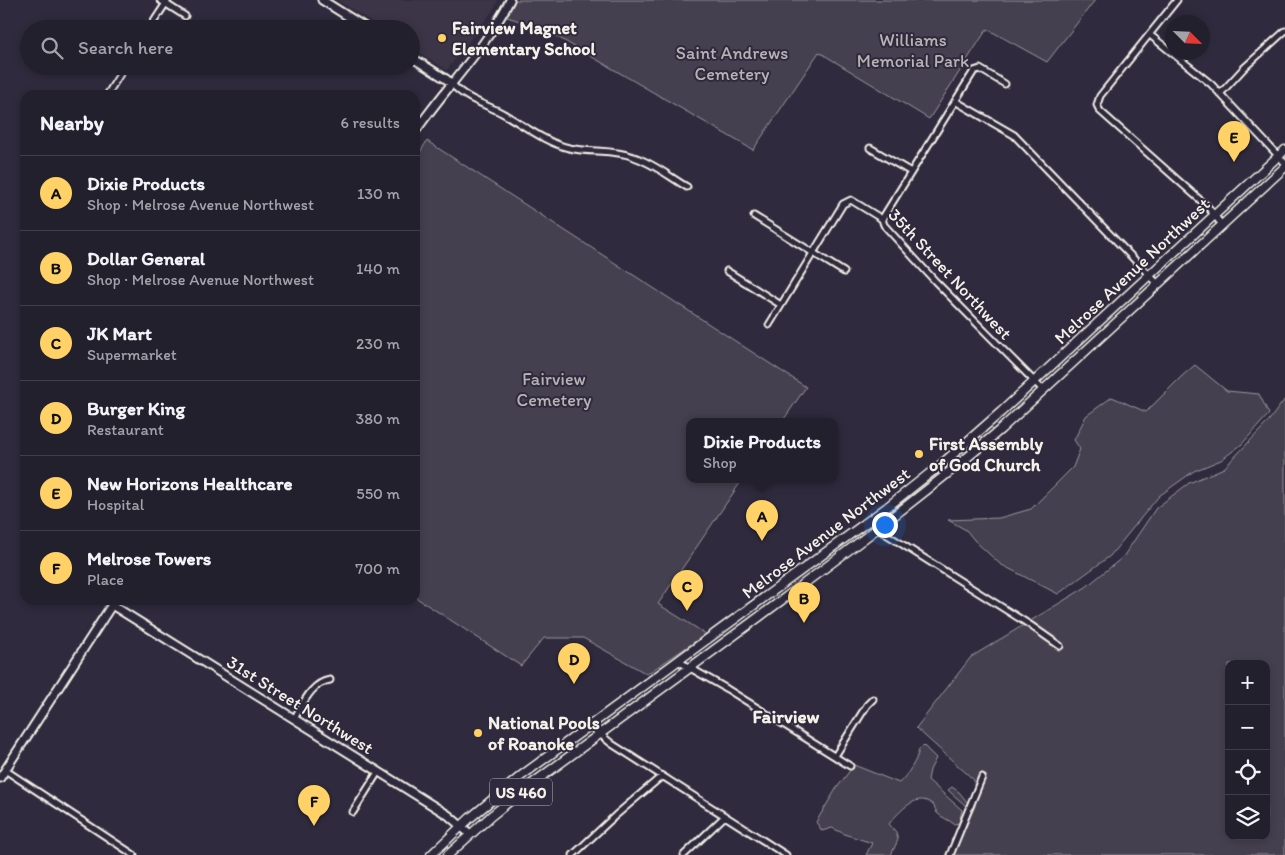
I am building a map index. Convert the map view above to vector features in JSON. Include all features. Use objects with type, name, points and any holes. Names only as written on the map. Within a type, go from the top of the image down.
[{"type":"main road","name":"Melrose Avenue Northwest","points":[[431,855],[521,776],[869,520],[944,462],[1034,382],[1285,150]]},
{"type":"main road","name":"Melrose Avenue Northwest","points":[[450,854],[470,834],[525,789],[878,528],[960,464],[1043,390],[1285,165]]},
{"type":"street","points":[[160,0],[167,2],[185,16]]},
{"type":"street","points":[[322,0],[354,20]]},
{"type":"street","points":[[420,126],[494,28],[510,0]]},
{"type":"street","points":[[1177,0],[1100,96],[1097,106],[1100,111],[1182,184],[1222,225]]},
{"type":"street","points":[[155,20],[167,2]]},
{"type":"street","points":[[1220,94],[1244,68],[1285,31]]},
{"type":"street","points":[[1150,35],[1205,79],[1285,165]]},
{"type":"street","points":[[420,62],[446,79],[462,94],[504,114],[555,144],[580,150],[613,152],[634,157],[687,187]]},
{"type":"street","points":[[882,219],[976,69],[980,69],[1005,84]]},
{"type":"street","points":[[110,90],[119,75]]},
{"type":"street","points":[[955,101],[1014,135],[1158,284]]},
{"type":"street","points":[[870,148],[911,172]]},
{"type":"street","name":"35th Street Northwest","points":[[813,253],[844,203],[851,200],[882,219],[884,225],[935,280],[1043,390]]},
{"type":"street","points":[[754,216],[844,272]]},
{"type":"street","points":[[769,325],[813,253]]},
{"type":"street","points":[[727,271],[782,305]]},
{"type":"street","points":[[869,520],[878,528],[1060,646]]},
{"type":"street","points":[[0,778],[111,605]]},
{"type":"street","name":"31st Street Northwest","points":[[118,605],[294,719],[448,815],[470,834]]},
{"type":"street","points":[[678,661],[850,766]]},
{"type":"street","points":[[294,719],[311,691],[318,684],[330,680]]},
{"type":"street","points":[[835,756],[867,705],[873,699]]},
{"type":"street","points":[[590,726],[662,776],[786,855]]},
{"type":"street","points":[[6,770],[134,855]]},
{"type":"street","points":[[353,812],[378,772]]},
{"type":"street","points":[[573,855],[662,776]]},
{"type":"street","points":[[950,855],[982,777]]},
{"type":"street","points":[[684,855],[725,816]]},
{"type":"shaded area","name":"Fairview Magnet Elementary School","points":[[337,0],[498,0],[493,10],[447,70],[420,53],[420,20],[369,20]]},
{"type":"green space","name":"Saint Andrews Cemetery","points":[[515,0],[1095,0],[1047,62],[987,29],[929,119],[819,52],[753,150],[542,28],[507,17]]},
{"type":"green space","name":"Fairview Cemetery","points":[[427,141],[806,387],[785,418],[686,418],[686,483],[740,483],[658,604],[706,634],[647,674],[583,638],[544,638],[521,666],[420,600],[420,152]]},
{"type":"green space","points":[[1195,365],[1227,391],[1259,394],[1269,414],[1241,445],[1221,460],[1194,471],[1159,496],[1110,556],[1058,594],[1000,564],[966,530],[948,520],[999,518],[1031,509],[1073,467],[1080,449],[1074,440],[1086,416],[1112,397],[1146,412]]},
{"type":"green space","points":[[1285,399],[1285,855],[953,855],[975,806],[974,780],[916,728],[971,657],[1086,587],[1123,557],[1156,508],[1189,483],[1224,468],[1267,423]]},
{"type":"green space","points":[[924,746],[936,758],[930,770],[928,780],[962,810],[959,823],[954,824],[941,816],[928,801],[915,801],[903,809],[889,824],[896,832],[898,840],[891,855],[866,855],[872,843],[832,828],[822,831],[816,822],[836,789],[854,765],[899,783],[912,767],[919,749]]},
{"type":"green space","points":[[952,787],[968,803],[966,806],[948,790]]},
{"type":"place","name":"Fairview Magnet Elementary School","points":[[442,38]]},
{"type":"place","name":"New Horizons Healthcare","points":[[1234,162]]},
{"type":"place","name":"First Assembly of God Church","points":[[919,454]]},
{"type":"place","name":"Dixie Products","points":[[762,541]]},
{"type":"place","name":"JK Mart","points":[[687,611]]},
{"type":"place","name":"Dollar General","points":[[804,623]]},
{"type":"place","name":"Burger King","points":[[574,684]]},
{"type":"place","name":"National Pools of Roanoke","points":[[478,733]]},
{"type":"place","name":"Melrose Towers","points":[[314,826]]},
{"type":"district","name":"Fairview","points":[[786,716]]},
{"type":"park label","name":"Williams Memorial Park","points":[[913,50]]}]
